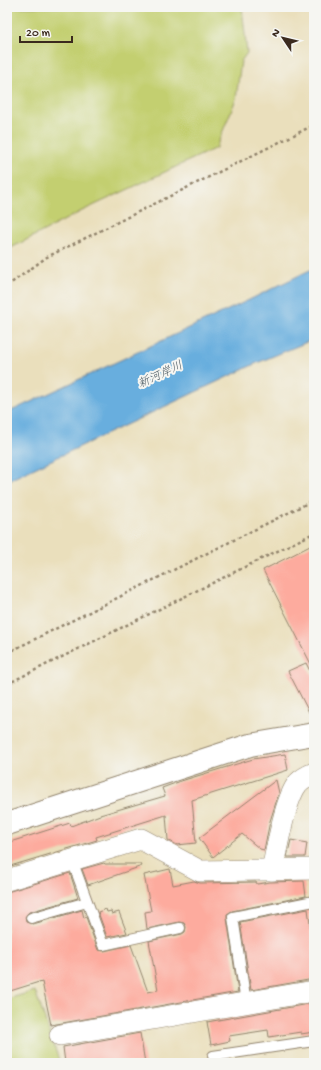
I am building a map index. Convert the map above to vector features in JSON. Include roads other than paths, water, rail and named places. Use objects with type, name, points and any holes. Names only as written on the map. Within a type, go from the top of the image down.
[{"type":"street","points":[[7,824],[250,745],[314,734]]},
{"type":"street","points":[[272,870],[286,809],[293,792],[299,782],[314,773]]},
{"type":"street","points":[[7,880],[141,839],[200,871],[314,870]]},
{"type":"street","points":[[60,1036],[314,991]]},
{"type":"lane","points":[[72,860],[103,945],[180,928]]},
{"type":"lane","points":[[246,1003],[233,917],[314,901]]},
{"type":"lane","points":[[32,918],[87,902]]},
{"type":"lane","points":[[212,1056],[314,1042]]},
{"type":"water","name":"新河岸川","points":[[314,268],[314,339],[257,363],[7,481],[7,410],[9,412],[247,301]]}]
